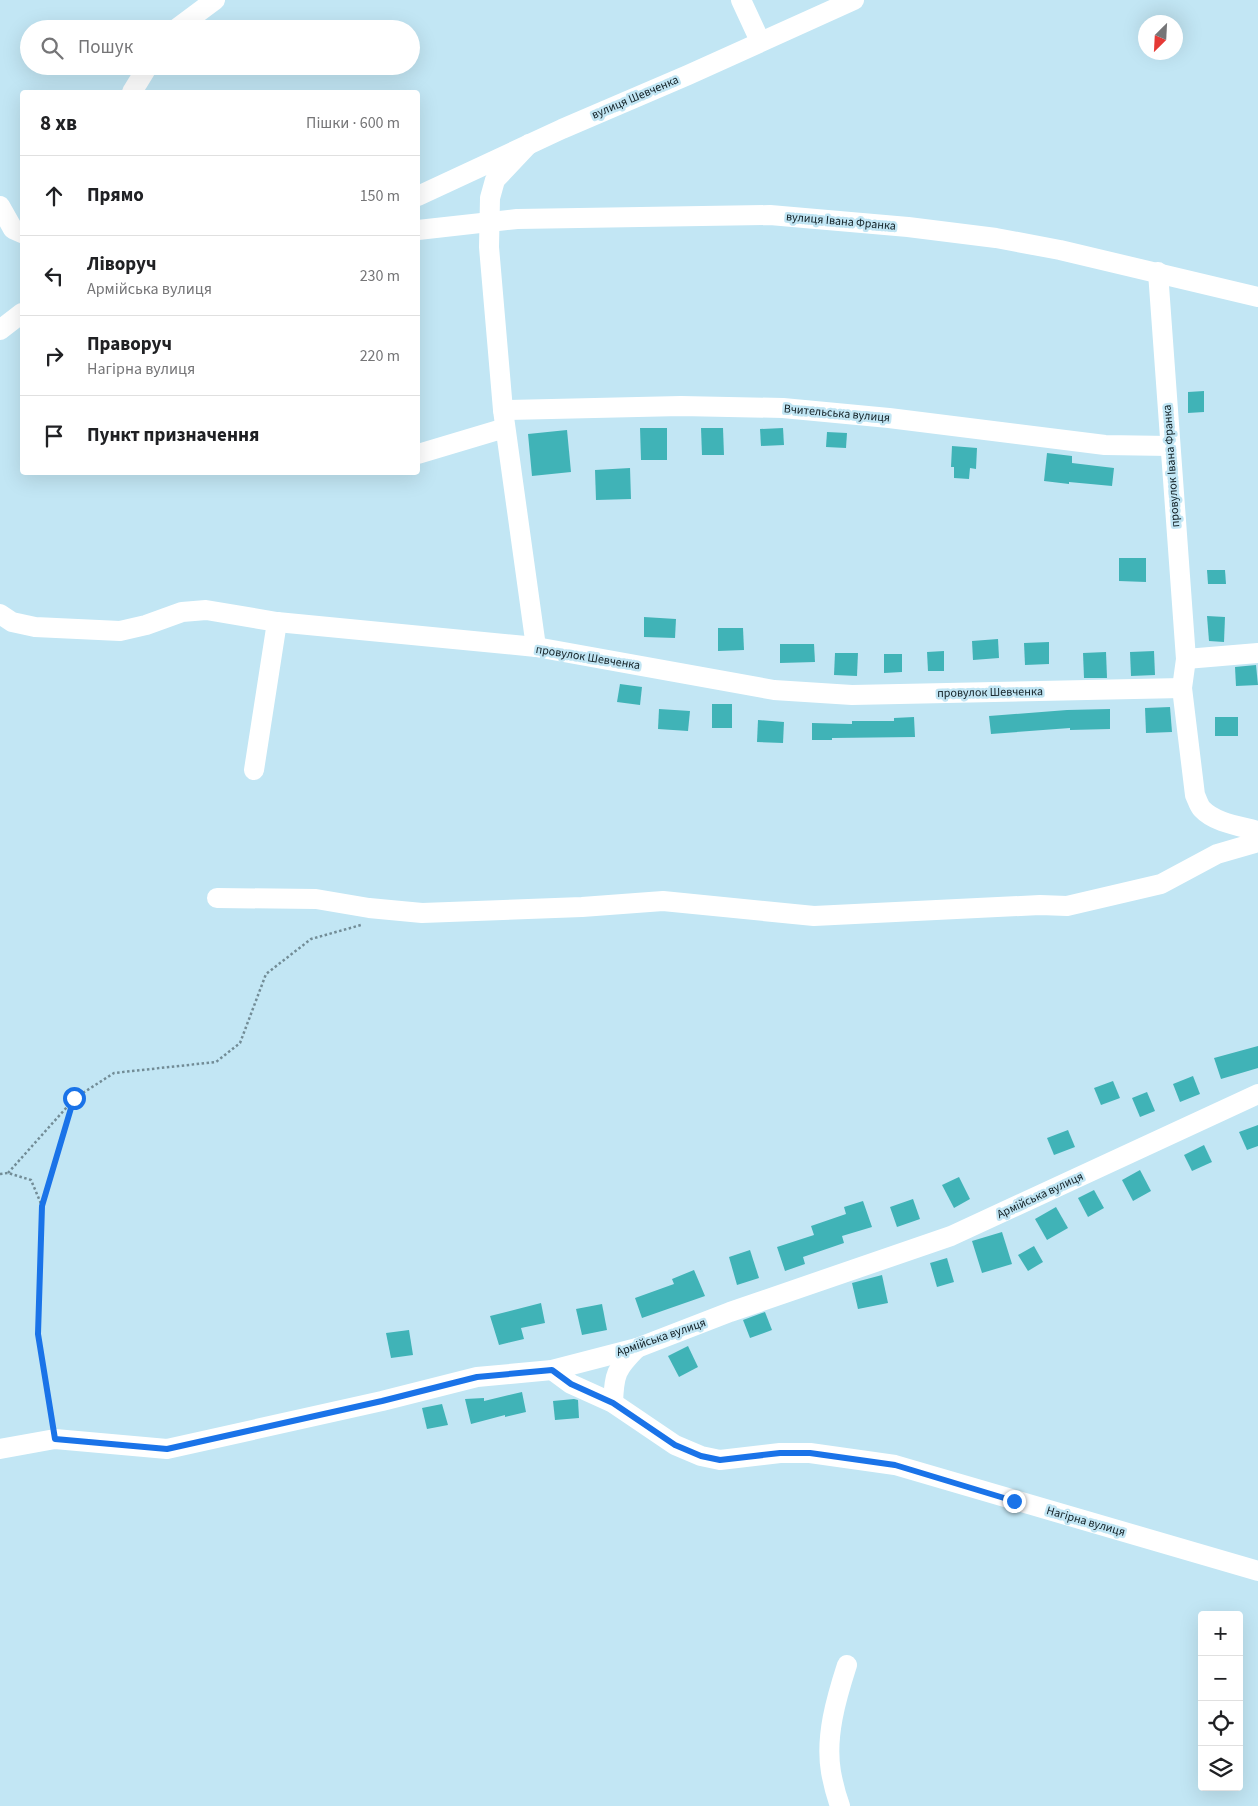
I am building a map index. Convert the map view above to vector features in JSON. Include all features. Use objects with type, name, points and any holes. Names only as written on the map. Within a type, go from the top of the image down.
[{"type":"street","points":[[188,20],[215,0]]},
{"type":"street","points":[[741,0],[760,41]]},
{"type":"street","name":"вулиця Шевченка","points":[[420,195],[529,144],[854,0]]},
{"type":"street","points":[[133,90],[142,75]]},
{"type":"street","points":[[529,144],[495,180],[490,198],[489,247],[504,419],[536,647]]},
{"type":"street","points":[[0,206],[13,229],[20,232]]},
{"type":"street","name":"вулиця Івана Франка","points":[[420,230],[517,219],[770,214],[908,227],[996,238],[1158,272],[1258,297]]},
{"type":"street","name":"провулок Івана Франка","points":[[1158,272],[1186,659],[1182,688],[1194,795],[1202,809],[1215,818],[1258,831]]},
{"type":"street","points":[[0,330],[20,315]]},
{"type":"street","name":"Вчительська вулиця","points":[[420,453],[504,419],[681,406],[783,408],[888,418],[1105,445],[1170,446]]},
{"type":"street","name":"провулок Шевченка","points":[[0,614],[12,622],[35,627],[120,631],[146,625],[182,612],[206,610],[277,622],[536,647],[774,690],[852,695],[1182,688]]},
{"type":"street","points":[[254,770],[277,622]]},
{"type":"street","points":[[1186,659],[1258,653]]},
{"type":"street","points":[[217,898],[316,899],[369,908],[422,913],[582,907],[663,900],[814,916],[1067,906],[1161,884],[1217,854],[1258,842]]},
{"type":"street","name":"Армійська вулиця","points":[[0,1449],[55,1439],[167,1449],[382,1401],[477,1377],[552,1370],[636,1348],[730,1312],[951,1236],[1258,1094]]},
{"type":"street","points":[[613,1403],[614,1382],[620,1365],[636,1348]]},
{"type":"street","name":"Нагірна вулиця","points":[[552,1370],[571,1384],[613,1403],[675,1445],[701,1456],[720,1460],[780,1453],[810,1453],[895,1465],[1258,1571]]},
{"type":"street","points":[[840,1806],[830,1771],[830,1744],[832,1717],[847,1665]]},
{"type":"path","points":[[8,1173],[74,1098],[114,1073],[216,1062],[240,1043],[266,974],[311,938],[362,924]]},
{"type":"path","points":[[55,1439],[38,1334],[42,1206],[74,1098]]},
{"type":"path","points":[[0,1174],[8,1173],[31,1180],[42,1206]]},
{"type":"building","points":[[1204,391],[1204,412],[1188,413],[1188,392]]},
{"type":"building","points":[[640,428],[667,428],[667,460],[641,460]]},
{"type":"building","points":[[701,428],[723,428],[724,455],[702,455]]},
{"type":"building","points":[[783,428],[784,445],[761,446],[760,429]]},
{"type":"building","points":[[567,430],[571,472],[532,476],[528,434]]},
{"type":"building","points":[[827,432],[847,433],[846,448],[826,447]]},
{"type":"building","points":[[952,446],[977,448],[976,469],[970,468],[969,479],[954,478],[954,467],[951,467]]},
{"type":"building","points":[[1047,453],[1072,456],[1072,463],[1114,468],[1112,486],[1044,481]]},
{"type":"building","points":[[630,468],[631,499],[596,500],[595,470]]},
{"type":"building","points":[[1119,558],[1146,558],[1146,582],[1119,581]]},
{"type":"building","points":[[1207,570],[1225,570],[1226,584],[1208,584]]},
{"type":"building","points":[[1207,616],[1225,617],[1224,642],[1209,641]]},
{"type":"building","points":[[644,617],[676,619],[675,638],[644,637]]},
{"type":"building","points":[[718,628],[743,628],[744,650],[718,651]]},
{"type":"building","points":[[998,639],[999,658],[973,660],[972,641]]},
{"type":"building","points":[[1049,642],[1049,664],[1025,665],[1024,643]]},
{"type":"building","points":[[780,644],[814,644],[815,662],[780,663]]},
{"type":"building","points":[[944,651],[944,671],[928,671],[927,652]]},
{"type":"building","points":[[1154,651],[1155,675],[1131,676],[1130,652]]},
{"type":"building","points":[[1106,652],[1107,678],[1084,678],[1083,653]]},
{"type":"building","points":[[835,653],[858,653],[857,676],[834,675]]},
{"type":"building","points":[[884,654],[902,654],[902,672],[884,673]]},
{"type":"building","points":[[1256,665],[1258,685],[1236,686],[1235,667]]},
{"type":"building","points":[[620,684],[642,687],[640,705],[617,702]]},
{"type":"building","points":[[712,704],[732,704],[732,728],[712,728]]},
{"type":"building","points":[[1170,707],[1172,732],[1146,733],[1145,708]]},
{"type":"building","points":[[659,709],[690,711],[688,731],[658,729]]},
{"type":"building","points":[[1110,709],[1110,729],[1070,730],[1070,728],[991,734],[989,716]]},
{"type":"building","points":[[914,717],[915,737],[812,740],[812,723],[852,724],[852,721],[894,721],[894,718]]},
{"type":"building","points":[[1215,717],[1238,717],[1238,736],[1215,736]]},
{"type":"building","points":[[758,720],[784,722],[783,743],[757,742]]},
{"type":"building","points":[[1258,1046],[1258,1068],[1221,1079],[1214,1058]]},
{"type":"building","points":[[1193,1076],[1200,1094],[1180,1102],[1173,1084]]},
{"type":"building","points":[[1113,1081],[1120,1098],[1101,1105],[1094,1088]]},
{"type":"building","points":[[1147,1092],[1155,1111],[1140,1117],[1132,1098]]},
{"type":"building","points":[[1258,1125],[1258,1146],[1247,1150],[1239,1132]]},
{"type":"building","points":[[1068,1130],[1075,1147],[1054,1155],[1047,1138]]},
{"type":"building","points":[[1204,1145],[1212,1162],[1192,1171],[1184,1155]]},
{"type":"building","points":[[1140,1170],[1151,1191],[1133,1201],[1122,1180]]},
{"type":"building","points":[[959,1177],[970,1199],[954,1208],[942,1185]]},
{"type":"building","points":[[1094,1190],[1104,1208],[1088,1217],[1078,1198]]},
{"type":"building","points":[[913,1199],[920,1219],[897,1227],[890,1207]]},
{"type":"building","points":[[863,1201],[872,1227],[842,1236],[844,1243],[803,1257],[805,1264],[785,1271],[777,1247],[814,1235],[811,1226],[846,1214],[844,1207]]},
{"type":"building","points":[[1056,1207],[1068,1228],[1047,1240],[1035,1219]]},
{"type":"building","points":[[1002,1232],[1012,1264],[982,1273],[972,1241]]},
{"type":"building","points":[[1034,1246],[1043,1262],[1028,1271],[1018,1255]]},
{"type":"building","points":[[750,1250],[759,1278],[737,1285],[729,1257]]},
{"type":"building","points":[[947,1258],[954,1282],[937,1287],[930,1263]]},
{"type":"building","points":[[694,1270],[705,1296],[642,1318],[635,1298],[674,1284],[672,1279]]},
{"type":"building","points":[[882,1275],[888,1303],[858,1309],[852,1283]]},
{"type":"building","points":[[541,1303],[545,1323],[521,1328],[524,1339],[499,1345],[490,1316]]},
{"type":"building","points":[[602,1304],[607,1330],[582,1335],[576,1309]]},
{"type":"building","points":[[765,1312],[772,1330],[750,1338],[743,1320]]},
{"type":"building","points":[[409,1330],[413,1355],[391,1358],[386,1333]]},
{"type":"building","points":[[688,1346],[698,1367],[679,1377],[668,1356]]},
{"type":"building","points":[[522,1392],[526,1412],[505,1417],[505,1415],[471,1424],[465,1399],[484,1398],[484,1401]]},
{"type":"building","points":[[578,1400],[579,1418],[555,1420],[553,1401]]},
{"type":"building","points":[[442,1404],[448,1425],[427,1429],[422,1408]]},
{"type":"route","points":[[74,1098],[42,1206],[38,1334],[55,1439],[167,1449],[382,1401],[477,1377],[552,1370],[571,1384],[613,1403],[675,1445],[701,1456],[720,1460],[780,1453],[810,1453],[895,1465],[1014,1501]]}]
